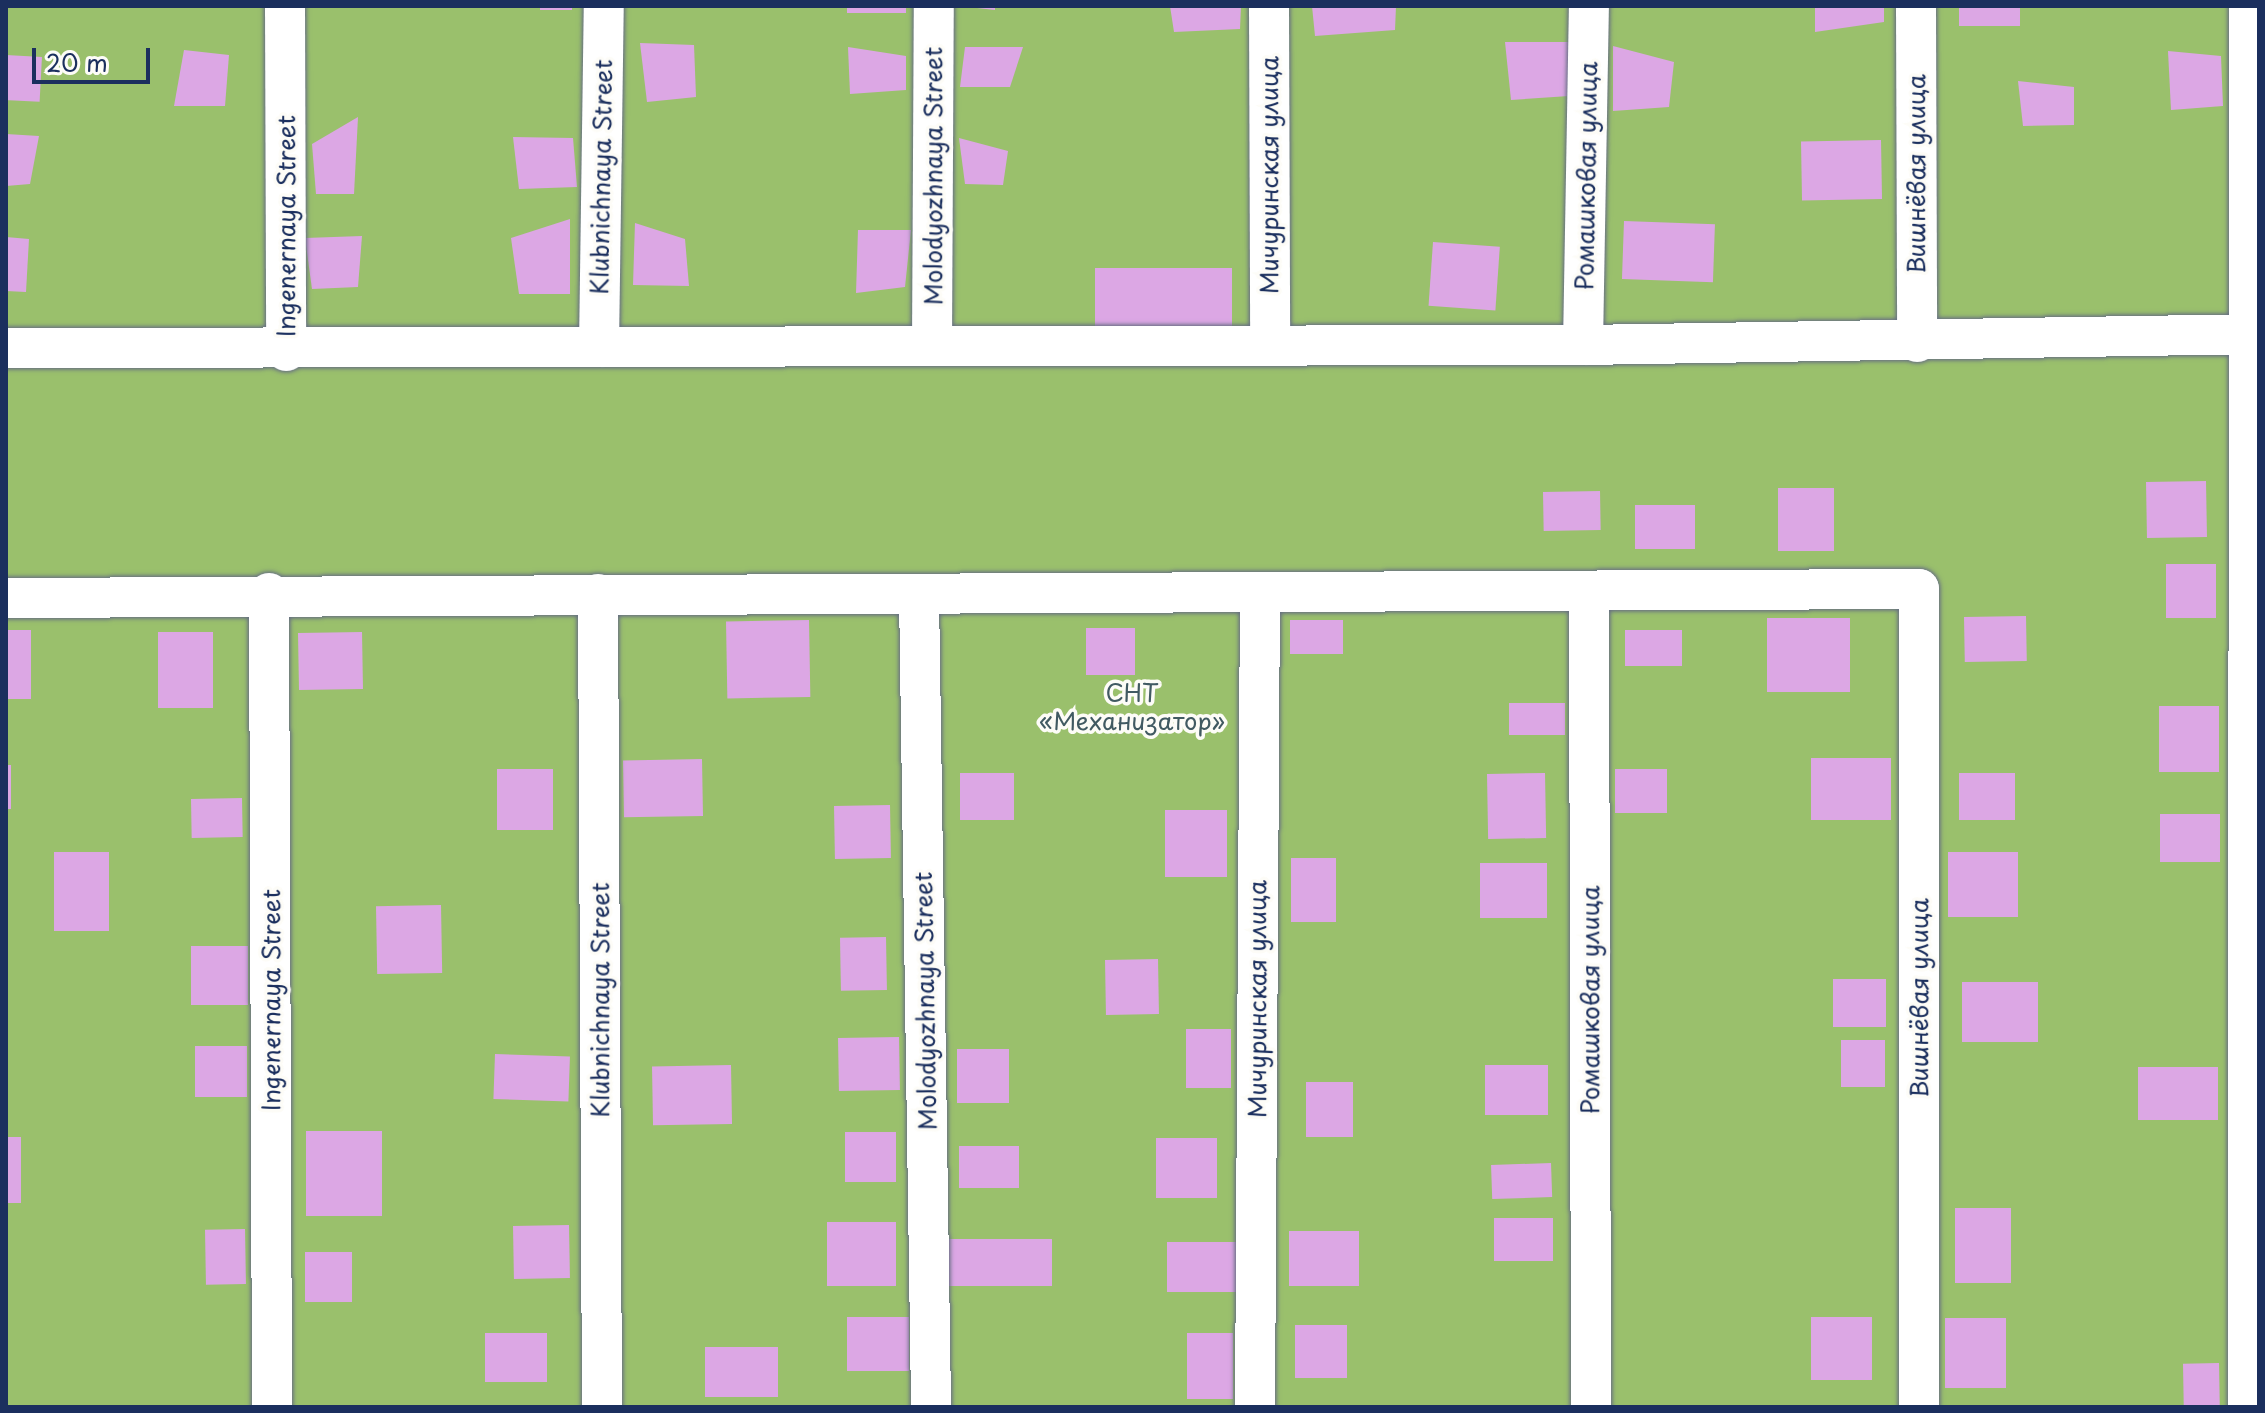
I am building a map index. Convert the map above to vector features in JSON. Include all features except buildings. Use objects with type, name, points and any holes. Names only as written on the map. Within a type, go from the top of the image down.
[{"type":"street","name":"Ingenernaya Street","points":[[285,6],[286,351]]},
{"type":"street","name":"Klubnichnaya Street","points":[[599,347],[604,6]]},
{"type":"street","name":"Molodyozhnaya Street","points":[[932,346],[934,6]]},
{"type":"street","name":"Мичуринская улица","points":[[1269,6],[1270,345]]},
{"type":"street","name":"Ромашковая улица","points":[[1583,345],[1589,6]]},
{"type":"street","name":"Вишнёвая улица","points":[[1916,6],[1917,342]]},
{"type":"street","points":[[2248,1407],[2254,334],[2249,6]]},
{"type":"street","points":[[6,348],[286,351],[599,347],[1583,345],[1917,342],[2254,334]]},
{"type":"street","name":"Вишнёвая улица","points":[[1589,592],[1919,589],[1919,1407]]},
{"type":"street","name":"Мичуринская улица","points":[[1255,1407],[1260,592]]},
{"type":"street","points":[[6,598],[269,593],[1589,592]]},
{"type":"street","name":"Ромашковая улица","points":[[1589,592],[1591,1407]]},
{"type":"street","name":"Ingenernaya Street","points":[[269,593],[272,1407]]},
{"type":"street","name":"Klubnichnaya Street","points":[[598,594],[602,1407]]},
{"type":"street","name":"Molodyozhnaya Street","points":[[919,594],[931,1407]]},
{"type":"green space","name":"СНТ «Механизатор»","points":[[6,6],[2259,6],[2259,1407],[6,1407]]}]
